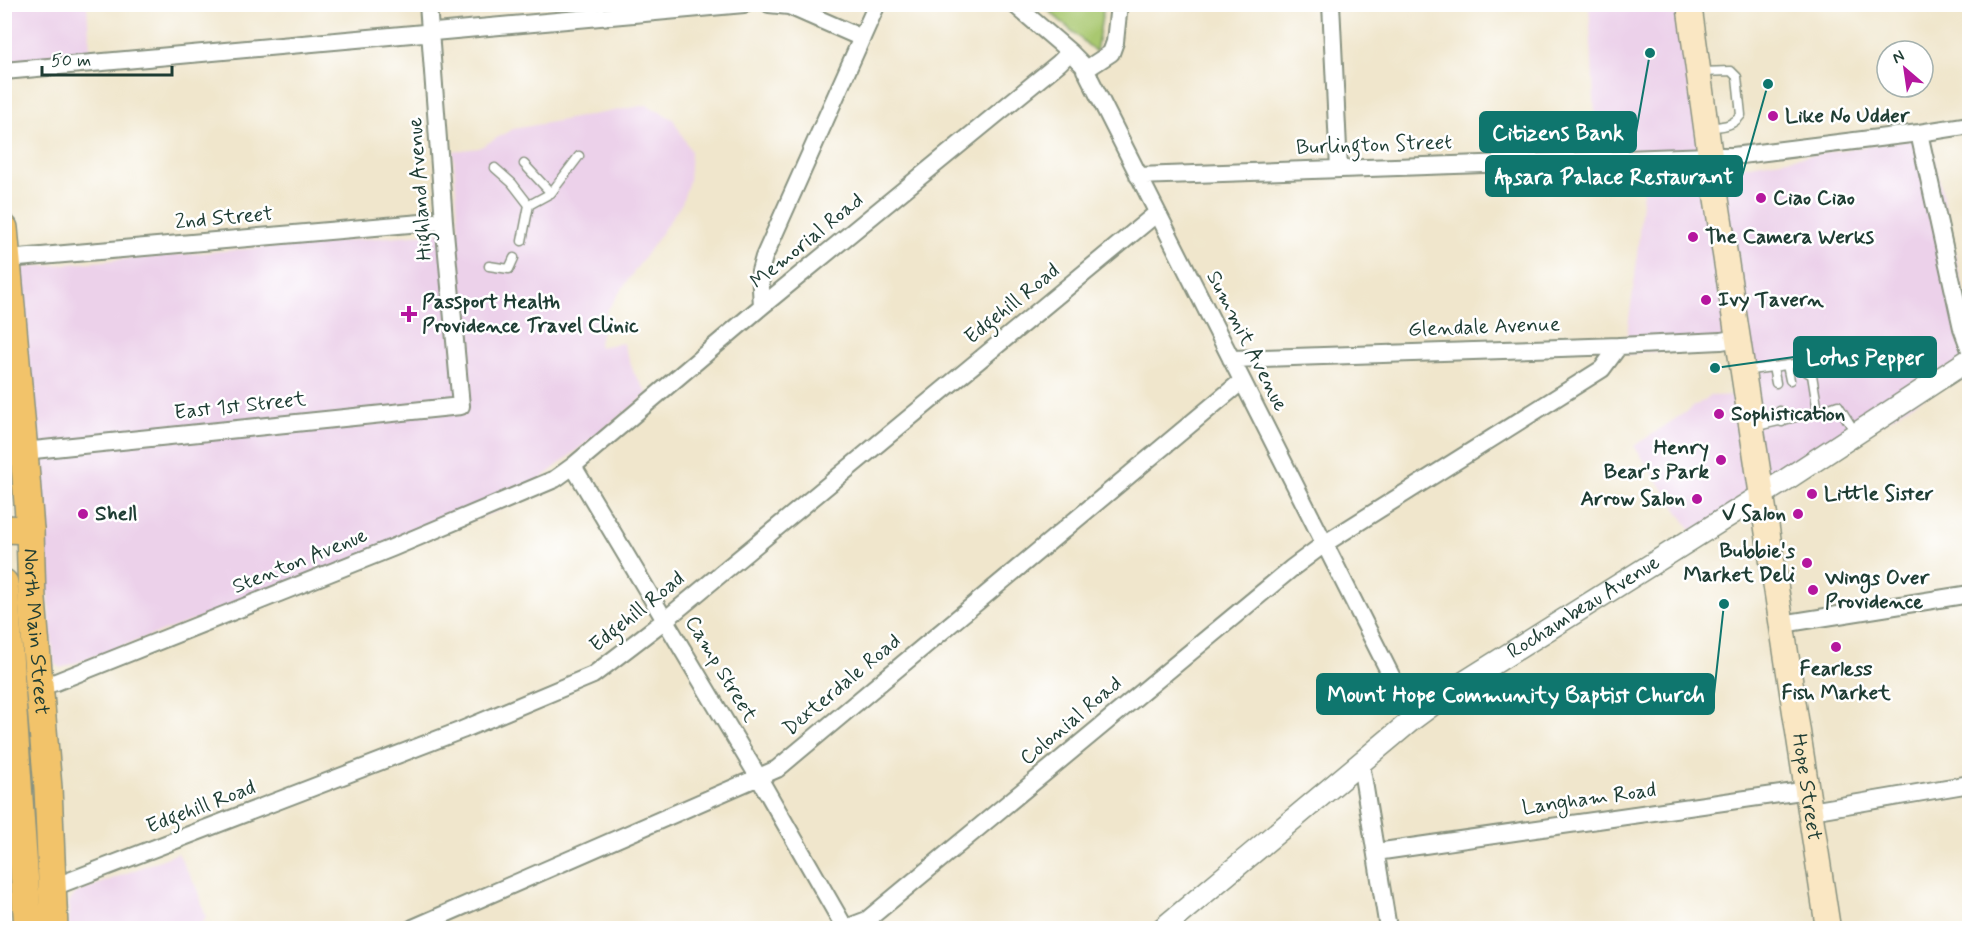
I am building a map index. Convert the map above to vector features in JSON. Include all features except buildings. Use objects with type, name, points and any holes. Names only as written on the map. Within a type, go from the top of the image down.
[{"type":"main road","name":"Hope Street","points":[[1689,4],[1710,156],[1828,928]]},
{"type":"main road","name":"North Main Street","points":[[4,228],[24,451],[17,530],[32,600],[48,788],[54,928]]},
{"type":"main road","name":"North Main Street","points":[[4,583],[11,760],[28,928]]},
{"type":"street","name":"Highland Avenue","points":[[428,4],[444,221],[461,406]]},
{"type":"street","points":[[4,71],[744,4]]},
{"type":"street","points":[[769,4],[789,6],[862,38]]},
{"type":"street","points":[[762,306],[760,271],[764,257],[877,4]]},
{"type":"street","name":"Summit Avenue","points":[[1014,4],[1083,65],[1413,719]]},
{"type":"street","points":[[1085,70],[1111,53],[1115,42],[1119,4]]},
{"type":"street","points":[[1331,4],[1339,169]]},
{"type":"street","name":"Memorial Road","points":[[573,466],[762,306],[1070,52]]},
{"type":"street","name":"Burlington Street","points":[[1138,176],[1733,156],[1970,125]]},
{"type":"street","points":[[1919,133],[1962,328],[1970,350]]},
{"type":"street","name":"Edgehill Road","points":[[51,888],[462,730],[593,675],[665,620],[1157,213]]},
{"type":"street","name":"2nd Street","points":[[7,259],[444,221]]},
{"type":"street","name":"Glendale Avenue","points":[[1231,358],[1721,342],[1738,338]]},
{"type":"street","name":"Colonial Road","points":[[845,928],[867,920],[1283,575],[1324,544],[1602,369],[1619,346]]},
{"type":"street","name":"Rochambeau Avenue","points":[[1163,928],[1413,719],[1455,688],[1762,495],[1970,359]]},
{"type":"street","name":"Dexterdale Road","points":[[413,928],[777,769],[1242,381]]},
{"type":"street","name":"East 1st Street","points":[[24,451],[461,406]]},
{"type":"street","name":"Camp Street","points":[[573,466],[759,778],[845,928]]},
{"type":"street","name":"Stenton Avenue","points":[[39,687],[57,682],[536,489],[573,466]]},
{"type":"street","points":[[1782,624],[1970,594]]},
{"type":"street","points":[[1361,764],[1388,928]]},
{"type":"street","name":"Langham Road","points":[[1376,852],[1810,800],[1970,784]]},
{"type":"lane","points":[[1698,73],[1731,71],[1737,77],[1741,115],[1728,126],[1706,128]]},
{"type":"lane","points":[[529,205],[551,193],[579,156]]},
{"type":"lane","points":[[524,164],[551,193]]},
{"type":"lane","points":[[495,168],[512,183],[529,205],[522,241]]},
{"type":"lane","points":[[489,266],[509,269],[514,258]]},
{"type":"lane","points":[[1743,371],[1794,364],[1812,375],[1818,412]]},
{"type":"lane","points":[[1787,365],[1790,380]]},
{"type":"lane","points":[[1773,367],[1776,383]]},
{"type":"lane","points":[[1752,428],[1782,422],[1795,413],[1818,412],[1838,405],[1856,434]]},
{"type":"lane","points":[[1780,411],[1782,422]]},
{"type":"shaded area","points":[[5,5],[87,5],[91,64],[5,69]]},
{"type":"shaded area","points":[[1589,5],[1695,5],[1722,167],[1730,168],[1926,137],[1931,140],[1969,319],[1969,369],[1697,539],[1634,446],[1710,396],[1751,395],[1743,350],[1642,352],[1627,355],[1625,348],[1635,277],[1646,159],[1597,154]]},
{"type":"shaded area","points":[[647,105],[673,119],[691,151],[689,181],[682,203],[606,312],[598,347],[623,343],[634,373],[648,394],[501,510],[61,668],[54,664],[19,268],[459,231],[453,151],[479,148],[513,129]]},
{"type":"shaded area","points":[[178,853],[197,889],[206,917],[199,928],[69,928],[69,902],[76,893]]},
{"type":"green space","points":[[1104,5],[1096,52],[1049,11]]},
{"type":"place","name":"Citizens Bank","points":[[1650,53]]},
{"type":"place","name":"Apsara Palace Restaurant","points":[[1768,84]]},
{"type":"place","name":"Like No Udder","points":[[1773,116]]},
{"type":"place","name":"Ciao Ciao","points":[[1761,198]]},
{"type":"place","name":"The Camera Werks","points":[[1693,237]]},
{"type":"place","name":"Ivy Tavern","points":[[1706,300]]},
{"type":"place","name":"Passport Health Providence Travel Clinic","points":[[409,314]]},
{"type":"place","name":"Lotus Pepper","points":[[1715,368]]},
{"type":"place","name":"Sophistication","points":[[1719,414]]},
{"type":"place","name":"Henry Bear's Park","points":[[1721,460]]},
{"type":"place","name":"Little Sister","points":[[1812,494]]},
{"type":"place","name":"Arrow Salon","points":[[1697,499]]},
{"type":"place","name":"Shell","points":[[83,514]]},
{"type":"place","name":"V Salon","points":[[1798,514]]},
{"type":"place","name":"Bubbie's Market Deli","points":[[1807,563]]},
{"type":"place","name":"Wings Over Providence","points":[[1813,590]]},
{"type":"place","name":"Mount Hope Community Baptist Church","points":[[1724,604]]},
{"type":"place","name":"Fearless Fish Market","points":[[1836,647]]}]
